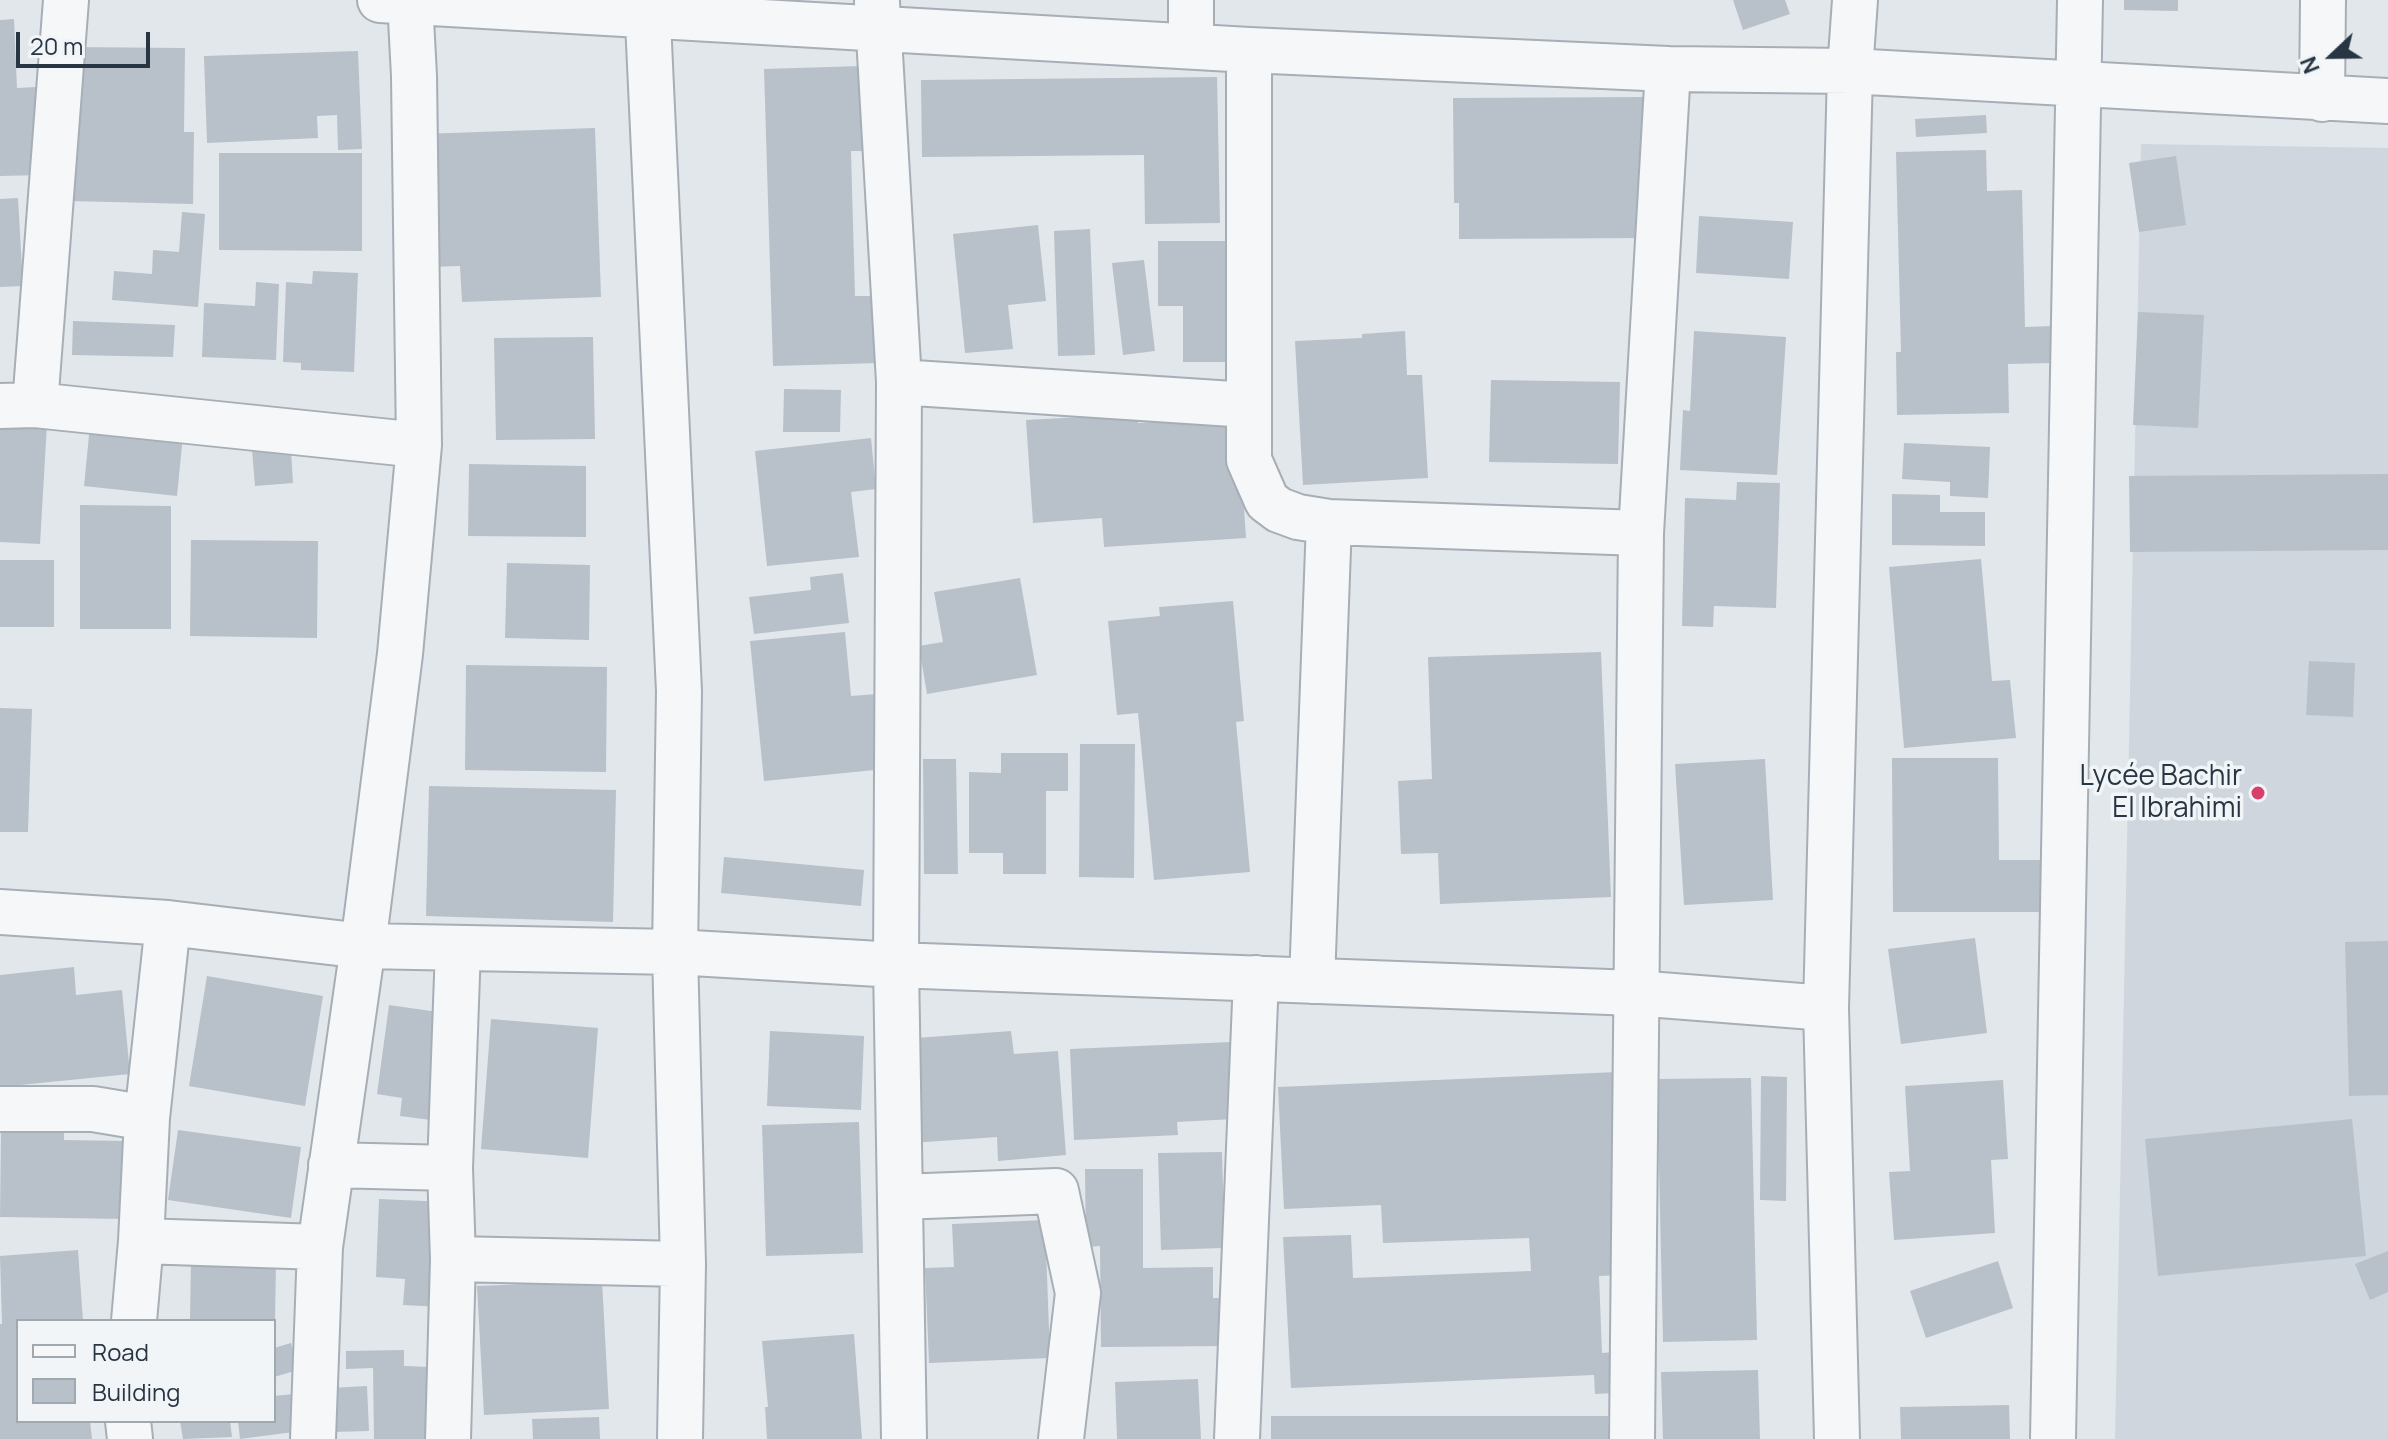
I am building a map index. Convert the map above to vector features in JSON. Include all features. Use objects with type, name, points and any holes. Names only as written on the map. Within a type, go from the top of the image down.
[{"type":"street","points":[[66,0],[18,406],[419,445]]},
{"type":"street","points":[[1191,0],[1191,46]]},
{"type":"street","points":[[1837,1439],[1826,1008],[1850,71],[1855,0]]},
{"type":"street","points":[[2053,1439],[2080,0]]},
{"type":"street","points":[[2322,99],[2323,0]]},
{"type":"street","points":[[313,1439],[320,1247],[400,654],[419,445],[414,76],[400,1],[877,15],[1249,50],[1668,69],[1850,71],[2388,101]]},
{"type":"street","points":[[648,8],[679,691],[675,952],[683,1264],[680,1439]]},
{"type":"street","points":[[877,15],[899,382],[896,965],[904,1439]]},
{"type":"street","points":[[1249,50],[1249,460],[1267,501],[1279,510],[1298,517],[1329,522],[1641,533]]},
{"type":"street","points":[[1632,1439],[1641,533],[1668,69]]},
{"type":"street","points":[[899,382],[1248,405]]},
{"type":"street","points":[[1312,981],[1329,522]]},
{"type":"street","points":[[0,912],[168,923],[363,946],[675,952],[896,965],[1635,993],[1826,1008]]},
{"type":"street","points":[[134,1319],[147,1118],[168,923]]},
{"type":"street","points":[[448,1439],[453,1259],[450,1168],[458,948]]},
{"type":"street","points":[[1237,1439],[1256,978]]},
{"type":"street","points":[[0,1109],[93,1109],[147,1118]]},
{"type":"street","points":[[331,1165],[450,1168]]},
{"type":"street","points":[[900,1197],[1056,1191],[1078,1293],[1061,1439]]},
{"type":"street","points":[[141,1241],[320,1247]]},
{"type":"street","points":[[453,1259],[683,1264]]},
{"type":"shaded area","name":"Lycée Bachir El Ibrahimi","points":[[2141,144],[2388,148],[2388,1439],[2115,1439]]},
{"type":"building","points":[[1733,0],[1785,0],[1790,14],[1743,30]]},
{"type":"building","points":[[2124,0],[2178,0],[2178,11],[2124,10]]},
{"type":"building","points":[[14,19],[17,88],[36,87],[40,175],[0,176],[0,20]]},
{"type":"building","points":[[71,47],[185,48],[184,132],[194,132],[193,204],[69,201]]},
{"type":"building","points":[[358,51],[362,149],[338,150],[337,115],[317,116],[318,138],[207,143],[204,56]]},
{"type":"building","points":[[862,66],[864,151],[851,151],[855,296],[877,296],[880,363],[773,366],[764,69]]},
{"type":"building","points":[[1217,77],[1220,223],[1145,224],[1144,155],[922,157],[921,80]]},
{"type":"building","points":[[1647,97],[1648,238],[1459,239],[1459,203],[1454,203],[1453,98]]},
{"type":"building","points":[[1986,115],[1987,133],[1916,137],[1915,119]]},
{"type":"building","points":[[595,128],[601,297],[462,302],[460,266],[427,267],[421,134]]},
{"type":"building","points":[[1986,150],[1987,191],[2022,190],[2025,327],[2053,326],[2054,363],[2008,364],[2009,413],[1897,415],[1896,352],[1901,352],[1896,152]]},
{"type":"building","points":[[219,153],[362,153],[362,251],[219,250]]},
{"type":"building","points":[[2176,156],[2186,225],[2139,232],[2129,163]]},
{"type":"building","points":[[18,198],[23,286],[0,287],[0,199]]},
{"type":"building","points":[[182,212],[205,214],[198,307],[112,300],[114,271],[152,274],[153,250],[179,252]]},
{"type":"building","points":[[1699,216],[1793,222],[1789,279],[1696,273]]},
{"type":"building","points":[[1038,225],[1046,301],[1008,305],[1013,349],[965,353],[953,234]]},
{"type":"building","points":[[1090,229],[1095,355],[1058,356],[1054,231]]},
{"type":"building","points":[[1158,241],[1240,241],[1240,362],[1183,362],[1183,306],[1158,306]]},
{"type":"building","points":[[1144,260],[1155,351],[1123,355],[1112,263]]},
{"type":"building","points":[[313,271],[358,273],[354,372],[301,370],[301,363],[283,362],[286,282],[312,284]]},
{"type":"building","points":[[256,282],[279,284],[276,360],[202,357],[204,303],[255,306]]},
{"type":"building","points":[[2138,312],[2204,315],[2198,428],[2133,425]]},
{"type":"building","points":[[73,321],[175,325],[173,357],[72,355]]},
{"type":"building","points":[[1405,331],[1407,375],[1422,375],[1428,478],[1303,485],[1295,341],[1362,338],[1362,334]]},
{"type":"building","points":[[1694,331],[1786,337],[1777,475],[1680,470],[1683,410],[1690,411]]},
{"type":"building","points":[[593,337],[595,439],[496,440],[494,338]]},
{"type":"building","points":[[1491,380],[1620,382],[1618,464],[1489,462]]},
{"type":"building","points":[[784,389],[841,390],[840,432],[783,432]]},
{"type":"building","points":[[1137,414],[1138,423],[1238,417],[1246,538],[1104,547],[1102,518],[1033,523],[1026,420]]},
{"type":"building","points":[[91,415],[184,425],[177,496],[84,486]]},
{"type":"building","points":[[0,421],[47,424],[40,544],[0,542]]},
{"type":"building","points":[[290,435],[293,483],[255,486],[251,438]]},
{"type":"building","points":[[871,438],[876,489],[851,492],[859,557],[767,566],[755,451]]},
{"type":"building","points":[[1904,443],[1990,447],[1988,498],[1950,496],[1950,482],[1902,479]]},
{"type":"building","points":[[469,464],[586,466],[586,537],[468,536]]},
{"type":"building","points":[[2388,474],[2388,550],[2130,552],[2129,476]]},
{"type":"building","points":[[1737,482],[1780,483],[1776,608],[1714,606],[1713,627],[1682,626],[1685,498],[1736,500]]},
{"type":"building","points":[[1892,494],[1940,495],[1940,512],[1985,512],[1985,546],[1892,545]]},
{"type":"building","points":[[80,505],[171,506],[171,629],[80,629]]},
{"type":"building","points":[[191,540],[318,541],[317,638],[190,636]]},
{"type":"building","points":[[1981,559],[1992,681],[2010,680],[2016,738],[1904,748],[1889,567]]},
{"type":"building","points":[[0,560],[54,560],[54,627],[0,627]]},
{"type":"building","points":[[507,563],[590,565],[589,640],[505,638]]},
{"type":"building","points":[[843,573],[849,623],[754,634],[749,597],[811,590],[810,577]]},
{"type":"building","points":[[1020,578],[1037,675],[927,694],[919,646],[943,642],[934,592]]},
{"type":"building","points":[[1233,601],[1244,721],[1236,722],[1250,872],[1154,880],[1138,713],[1117,715],[1108,621],[1160,616],[1159,607]]},
{"type":"building","points":[[845,632],[851,696],[877,694],[885,769],[764,781],[750,641]]},
{"type":"building","points":[[1601,652],[1611,897],[1440,904],[1438,853],[1401,854],[1398,781],[1432,779],[1428,657]]},
{"type":"building","points":[[2309,661],[2355,663],[2353,717],[2306,715]]},
{"type":"building","points":[[466,665],[607,667],[606,772],[465,770]]},
{"type":"building","points":[[0,708],[32,709],[28,832],[0,832]]},
{"type":"building","points":[[1080,744],[1135,744],[1134,878],[1079,877]]},
{"type":"building","points":[[1001,753],[1068,753],[1068,791],[1046,791],[1046,874],[1003,874],[1003,853],[969,853],[969,772],[1001,773]]},
{"type":"building","points":[[1892,758],[1998,758],[1999,860],[2055,860],[2056,912],[1893,912]]},
{"type":"building","points":[[923,759],[956,759],[958,874],[924,874]]},
{"type":"building","points":[[1765,759],[1773,900],[1684,905],[1675,764]]},
{"type":"building","points":[[429,786],[616,790],[613,922],[426,916]]},
{"type":"building","points":[[724,857],[864,870],[861,906],[721,893]]},
{"type":"building","points":[[1975,938],[1987,1033],[1901,1044],[1888,949]]},
{"type":"building","points":[[2388,941],[2388,1095],[2349,1096],[2345,942]]},
{"type":"building","points":[[74,967],[76,995],[122,990],[130,1074],[0,1087],[0,975]]},
{"type":"building","points":[[207,976],[323,996],[305,1106],[189,1086]]},
{"type":"building","points":[[389,1005],[445,1013],[431,1120],[400,1116],[402,1098],[377,1094]]},
{"type":"building","points":[[491,1019],[598,1028],[588,1158],[481,1149]]},
{"type":"building","points":[[770,1031],[864,1036],[861,1110],[767,1106]]},
{"type":"building","points":[[1011,1031],[1014,1054],[1058,1051],[1066,1155],[998,1161],[997,1137],[911,1143],[903,1039]]},
{"type":"building","points":[[1231,1042],[1234,1119],[1177,1122],[1178,1135],[1074,1140],[1070,1049]]},
{"type":"building","points":[[1617,1072],[1626,1275],[1599,1276],[1602,1353],[1629,1351],[1631,1392],[1595,1394],[1594,1375],[1291,1388],[1283,1237],[1351,1235],[1353,1278],[1531,1271],[1529,1238],[1383,1243],[1381,1205],[1284,1209],[1278,1087]]},
{"type":"building","points":[[1761,1076],[1787,1077],[1786,1201],[1760,1200]]},
{"type":"building","points":[[1751,1078],[1757,1340],[1663,1342],[1657,1079]]},
{"type":"building","points":[[2003,1080],[2008,1159],[1991,1160],[1995,1233],[1894,1240],[1889,1172],[1910,1171],[1905,1086]]},
{"type":"building","points":[[2352,1119],[2366,1256],[2158,1276],[2145,1139]]},
{"type":"building","points":[[859,1122],[863,1253],[766,1256],[762,1125]]},
{"type":"building","points":[[178,1130],[301,1147],[291,1218],[168,1200]]},
{"type":"building","points":[[1,1131],[64,1132],[64,1140],[127,1141],[126,1219],[0,1217]]},
{"type":"building","points":[[1222,1152],[1222,1248],[1161,1250],[1158,1153]]},
{"type":"building","points":[[1085,1169],[1143,1169],[1143,1268],[1213,1267],[1213,1298],[1228,1298],[1228,1346],[1101,1347],[1100,1246],[1086,1247]]},
{"type":"building","points":[[379,1199],[447,1202],[442,1307],[403,1305],[405,1279],[376,1277]]},
{"type":"building","points":[[1045,1220],[1050,1358],[929,1363],[925,1268],[954,1267],[952,1224]]},
{"type":"building","points":[[78,1250],[83,1319],[16,1319],[16,1423],[90,1423],[92,1439],[0,1439],[0,1256]]},
{"type":"building","points":[[2388,1251],[2388,1292],[2370,1300],[2355,1264]]},
{"type":"building","points":[[191,1259],[276,1261],[275,1319],[190,1319]]},
{"type":"building","points":[[1998,1261],[2013,1308],[1926,1338],[1910,1291]]},
{"type":"building","points":[[602,1281],[609,1409],[484,1415],[477,1286]]},
{"type":"building","points":[[854,1334],[862,1439],[767,1439],[765,1407],[768,1407],[762,1341]]},
{"type":"building","points":[[291,1343],[298,1370],[276,1376],[276,1347]]},
{"type":"building","points":[[404,1350],[404,1366],[432,1367],[433,1439],[374,1439],[373,1368],[346,1369],[346,1351]]},
{"type":"building","points":[[1758,1370],[1760,1439],[1663,1439],[1661,1372]]},
{"type":"building","points":[[1198,1379],[1201,1439],[1117,1439],[1115,1382]]},
{"type":"building","points":[[367,1386],[369,1431],[332,1432],[330,1388]]},
{"type":"building","points":[[304,1393],[309,1430],[240,1439],[238,1423],[276,1423],[276,1396]]},
{"type":"building","points":[[2009,1405],[2010,1439],[1901,1439],[1900,1407]]},
{"type":"building","points":[[1271,1416],[1608,1416],[1608,1439],[1271,1439]]},
{"type":"building","points":[[599,1417],[600,1439],[533,1439],[532,1419]]},
{"type":"building","points":[[180,1423],[230,1423],[232,1437],[183,1439]]},
{"type":"place","name":"Lycée Bachir El Ibrahimi","points":[[2258,793]]}]
